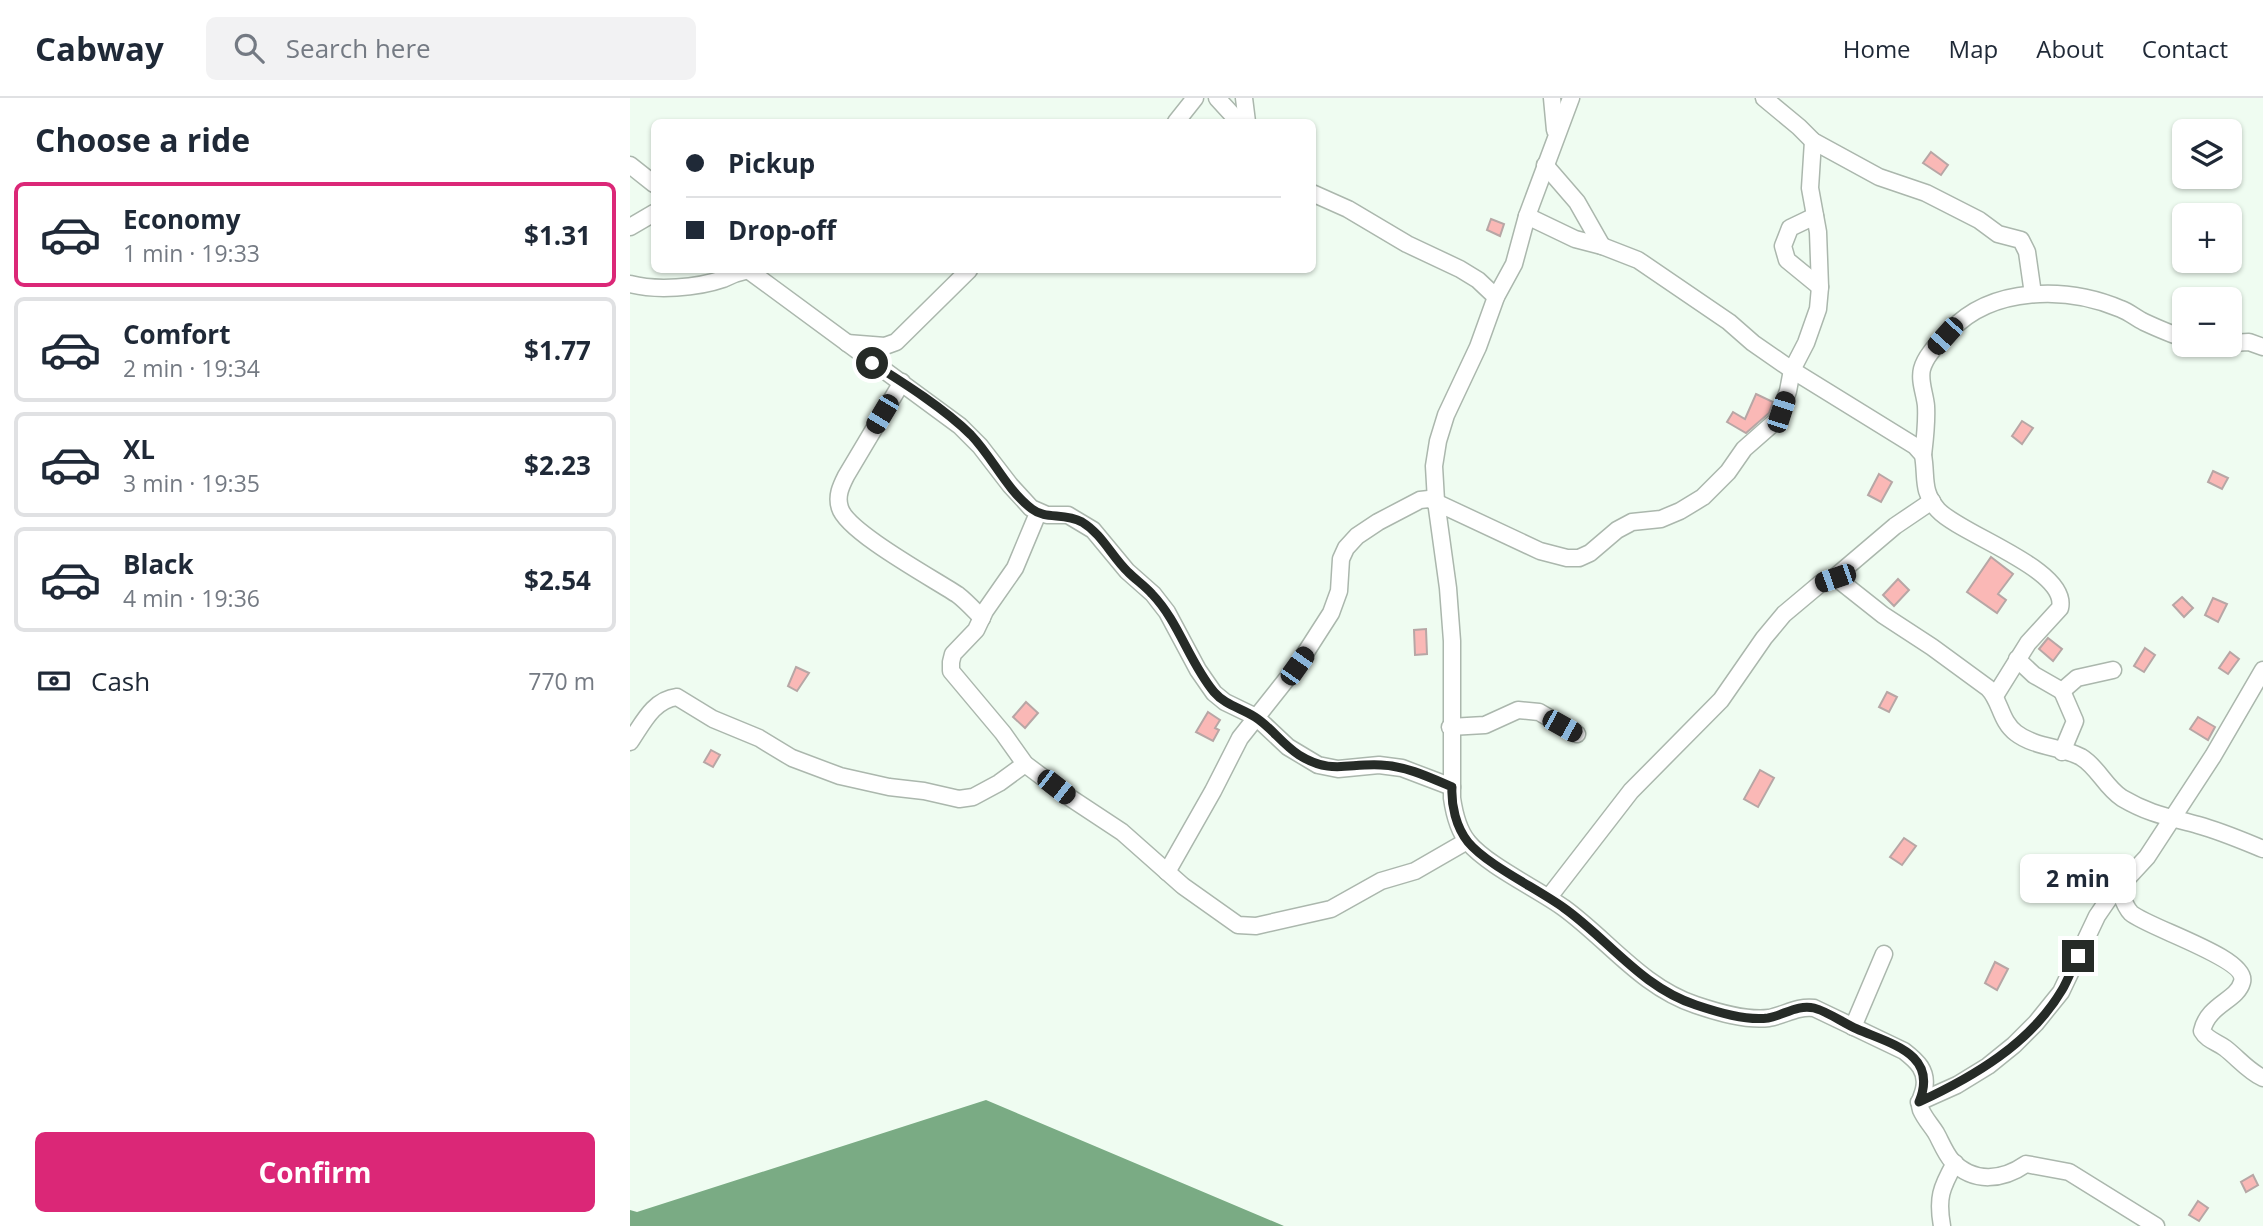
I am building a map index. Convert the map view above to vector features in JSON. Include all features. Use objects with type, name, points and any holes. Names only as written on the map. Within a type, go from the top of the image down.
[{"type":"street","points":[[1178,119],[1195,98]]},
{"type":"street","points":[[1217,98],[1237,119]]},
{"type":"street","points":[[1244,98],[1247,119]]},
{"type":"street","points":[[1552,98],[1555,136]]},
{"type":"street","points":[[1571,98],[1527,216],[1514,264],[1496,297],[1478,347],[1446,415],[1434,466],[1451,616],[1450,727],[1453,810],[1467,841],[1483,856],[1579,919],[1654,986],[1675,997],[1733,1015],[1762,1019],[1803,1007],[1814,1008],[1893,1044],[1917,1061],[1924,1072],[1919,1102],[1926,1120],[1955,1163],[1975,1176],[1987,1178],[2010,1174],[2026,1164],[2068,1172],[2156,1226]]},
{"type":"street","points":[[1764,98],[1813,141],[1879,177],[1926,193],[1979,220],[1998,234],[2021,240],[2027,251],[2033,294]]},
{"type":"street","points":[[1167,872],[1213,792],[1236,744],[1297,666],[1331,613],[1339,590],[1341,559],[1350,542],[1372,526],[1420,500],[1436,501],[1540,551],[1567,558],[1579,558],[1632,522],[1661,519],[1680,512],[1703,497],[1728,472],[1744,449],[1778,419],[1792,370],[1807,343],[1818,309],[1821,287],[1810,188],[1813,141]]},
{"type":"street","points":[[630,165],[651,182]]},
{"type":"street","points":[[1545,165],[1577,202],[1602,246]]},
{"type":"street","points":[[1316,195],[1348,209],[1408,244],[1460,268],[1496,297]]},
{"type":"street","points":[[630,227],[651,215]]},
{"type":"street","points":[[1527,216],[1575,239],[1638,260],[1729,322],[1753,343],[1792,370],[1908,441],[1923,455]]},
{"type":"street","points":[[1815,216],[1790,228],[1783,246],[1787,260],[1821,287]]},
{"type":"street","points":[[630,284],[647,289],[664,288],[708,282],[738,273]]},
{"type":"street","points":[[752,273],[970,434],[1021,499],[1038,513],[1068,515],[1093,530],[1127,572],[1153,594],[1167,612],[1198,670],[1214,693],[1226,702],[1256,717],[1288,747],[1318,765],[1338,769],[1379,765],[1402,768],[1452,787]]},
{"type":"street","points":[[845,343],[885,346],[896,342],[967,273]]},
{"type":"street","points":[[1995,696],[2017,659],[2060,608],[2062,601],[2059,591],[2022,560],[1949,520],[1932,501],[1925,488],[1923,455],[1927,425],[1921,372],[1927,357],[1959,321],[1971,312],[1982,306],[2033,294],[2097,300],[2123,309],[2142,321],[2172,333]]},
{"type":"street","points":[[2242,342],[2263,347]]},
{"type":"street","points":[[902,382],[846,476],[839,493],[840,508],[848,520],[893,555],[960,597],[982,618]]},
{"type":"street","points":[[1549,897],[1631,791],[1721,700],[1772,627],[1821,583],[1835,578],[1905,518],[1932,501]]},
{"type":"street","points":[[1038,513],[1020,558],[976,630],[953,654],[950,668],[1025,764],[1122,832],[1167,872],[1238,925],[1256,926],[1331,909],[1381,881],[1415,871],[1467,841]]},
{"type":"street","points":[[1835,578],[1883,615],[1948,658],[1995,696],[2005,722],[2016,733],[2079,756],[2092,766],[2120,797],[2170,820],[2196,825],[2263,849]]},
{"type":"street","points":[[2017,659],[2034,675],[2062,691],[2075,721],[2062,752]]},
{"type":"street","points":[[2062,691],[2077,678],[2113,670]]},
{"type":"street","points":[[1919,1102],[1988,1066],[2036,1023],[2061,992],[2097,916],[2147,857],[2263,670]]},
{"type":"street","points":[[630,742],[657,705],[677,697],[713,719],[758,738],[792,758],[840,776],[889,787],[959,799],[973,797],[999,783],[1025,764]]},
{"type":"street","points":[[1450,727],[1485,725],[1518,710],[1539,712],[1577,734]]},
{"type":"street","points":[[2119,889],[2130,912],[2158,929],[2197,943],[2238,970],[2243,982],[2212,1011],[2205,1020],[2202,1031],[2263,1078]]},
{"type":"street","points":[[1853,1027],[1884,954]]},
{"type":"street","points":[[1942,1226],[1939,1200],[1955,1163]]},
{"type":"shaded area","points":[[986,1100],[1284,1226],[630,1226],[630,1210],[637,1212]]},
{"type":"building","points":[[1931,152],[1948,165],[1941,175],[1923,163]]},
{"type":"building","points":[[1491,219],[1504,224],[1500,236],[1487,230]]},
{"type":"building","points":[[1756,394],[1773,402],[1769,413],[1746,433],[1727,422],[1733,412],[1745,419]]},
{"type":"building","points":[[2022,421],[2033,428],[2022,444],[2012,436]]},
{"type":"building","points":[[2213,471],[2228,478],[2222,489],[2208,482]]},
{"type":"building","points":[[1879,474],[1892,482],[1881,502],[1868,495]]},
{"type":"building","points":[[1991,557],[2013,574],[1998,594],[2006,600],[1997,613],[1967,592]]},
{"type":"building","points":[[1898,579],[1909,590],[1894,606],[1883,595]]},
{"type":"building","points":[[2182,597],[2193,608],[2184,617],[2173,605]]},
{"type":"building","points":[[2213,598],[2227,604],[2218,622],[2205,615]]},
{"type":"building","points":[[1426,629],[1427,654],[1415,655],[1414,630]]},
{"type":"building","points":[[2048,638],[2062,649],[2053,661],[2039,649]]},
{"type":"building","points":[[2145,648],[2155,655],[2144,672],[2134,666]]},
{"type":"building","points":[[2230,652],[2239,659],[2228,674],[2219,668]]},
{"type":"building","points":[[796,667],[809,673],[797,691],[788,686]]},
{"type":"building","points":[[1887,692],[1897,697],[1889,712],[1879,707]]},
{"type":"building","points":[[1026,702],[1038,713],[1025,728],[1013,717]]},
{"type":"building","points":[[1208,712],[1220,720],[1215,728],[1219,730],[1213,741],[1196,732]]},
{"type":"building","points":[[2198,717],[2215,727],[2208,740],[2190,729]]},
{"type":"building","points":[[711,750],[720,755],[713,767],[704,762]]},
{"type":"building","points":[[1760,770],[1774,778],[1758,807],[1744,799]]},
{"type":"building","points":[[1904,838],[1916,846],[1902,865],[1890,857]]},
{"type":"building","points":[[1995,962],[2008,969],[1997,990],[1985,983]]},
{"type":"building","points":[[2253,1175],[2258,1185],[2246,1192],[2241,1182]]},
{"type":"building","points":[[2198,1201],[2208,1208],[2199,1221],[2189,1215]]},
{"type":"route","points":[[872,363],[902,382],[970,434],[1031,508],[1047,515],[1068,515],[1093,530],[1127,572],[1153,594],[1167,612],[1198,670],[1214,693],[1234,707],[1256,717],[1288,747],[1318,765],[1338,769],[1379,765],[1402,768],[1452,787],[1453,810],[1467,841],[1483,856],[1562,906],[1654,986],[1675,997],[1697,1006],[1762,1019],[1803,1007],[1814,1008],[1893,1044],[1917,1061],[1924,1072],[1924,1090],[1919,1102],[1988,1066],[2014,1045],[2061,992],[2078,956]]}]
